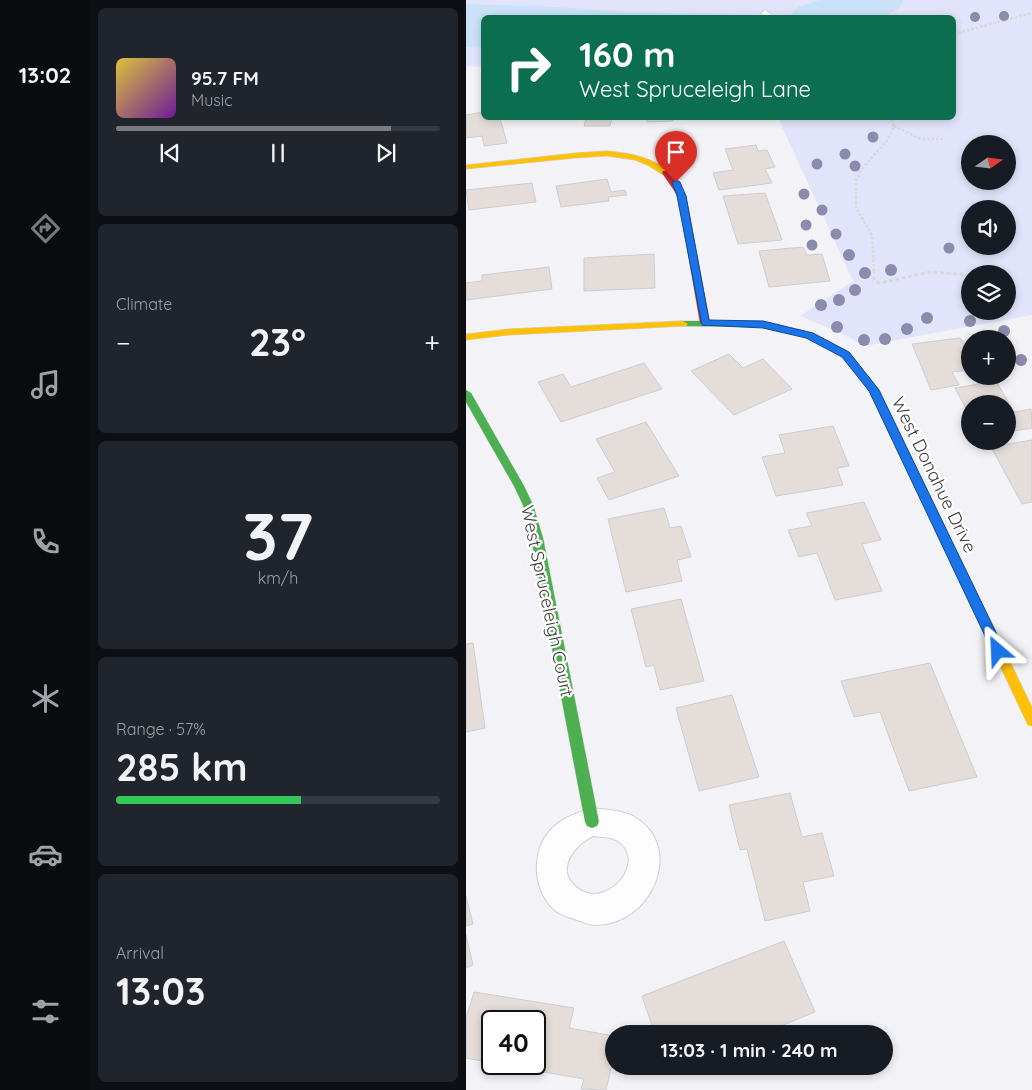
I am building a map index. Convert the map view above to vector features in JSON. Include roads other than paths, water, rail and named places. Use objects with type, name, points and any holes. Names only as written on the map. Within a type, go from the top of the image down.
[{"type":"street","points":[[466,167],[599,153],[639,158],[666,170],[676,182],[682,196],[705,323]]},
{"type":"street","name":"West Donahue Drive","points":[[466,338],[509,332],[705,323],[763,324],[809,335],[846,354],[874,390],[1032,721]]},
{"type":"street","name":"West Spruceleigh Court","points":[[466,393],[528,505],[537,538],[592,822]]}]
